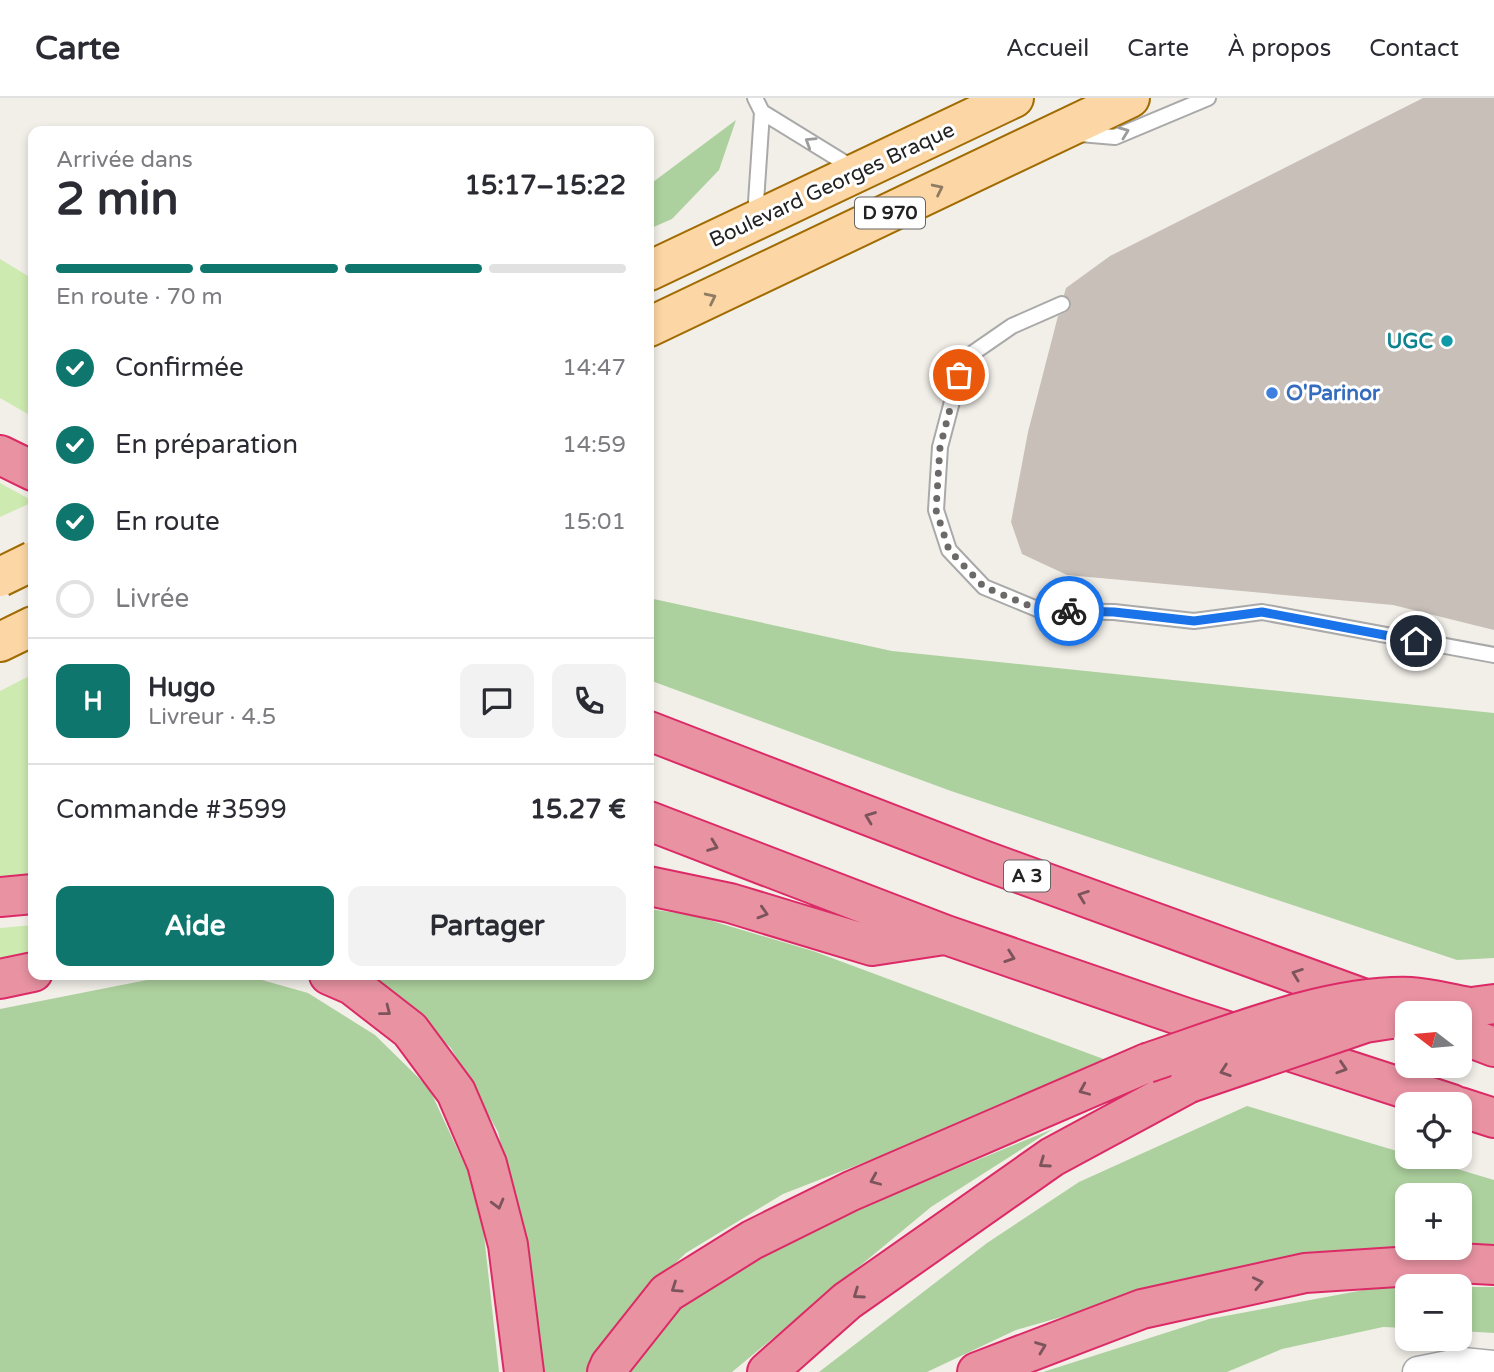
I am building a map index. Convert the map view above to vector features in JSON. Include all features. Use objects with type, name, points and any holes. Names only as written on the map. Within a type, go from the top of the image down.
[{"type":"highway","points":[[0,455],[28,469]]},
{"type":"highway","points":[[0,554],[28,566]]},
{"type":"highway","name":"A 3","points":[[654,733],[983,860],[1395,1012]]},
{"type":"highway","points":[[654,823],[946,935],[1184,1017],[1415,1092]]},
{"type":"highway","points":[[654,887],[730,904],[872,946],[946,935]]},
{"type":"highway","points":[[0,897],[28,894]]},
{"type":"highway","points":[[0,979],[28,973]]},
{"type":"highway","points":[[340,980],[352,985],[410,1030],[456,1092],[487,1164],[508,1245],[524,1372]]},
{"type":"highway","points":[[607,1372],[667,1293],[752,1240],[851,1191],[1147,1063],[1286,1016],[1357,1001],[1411,997],[1475,1019],[1494,1047]]},
{"type":"highway","points":[[767,1372],[847,1301],[1052,1157],[1189,1083],[1365,1023],[1395,1018]]},
{"type":"highway","points":[[1472,1111],[1494,1118]]},
{"type":"highway","points":[[977,1372],[1142,1309],[1305,1273],[1458,1263],[1494,1265]]},
{"type":"main road","name":"Boulevard Georges Braque","points":[[654,269],[1014,98]]},
{"type":"main road","name":"D 970","points":[[654,325],[1130,98]]},
{"type":"main road","points":[[0,577],[28,563]]},
{"type":"main road","points":[[0,642],[28,628]]},
{"type":"street","points":[[1418,1372],[1463,1363],[1494,1366]]},
{"type":"lane","points":[[755,98],[762,112],[755,221]]},
{"type":"lane","points":[[1057,133],[1115,137],[1208,98]]},
{"type":"lane","points":[[762,112],[859,172]]},
{"type":"lane","points":[[1062,304],[1012,326],[970,355],[959,375],[940,447],[936,510],[949,550],[984,587],[1042,611],[1114,612],[1194,621],[1262,612],[1494,655]]},
{"type":"green space","points":[[736,120],[719,170],[672,219],[654,227],[654,181]]},
{"type":"green space","points":[[0,259],[28,276],[28,414],[0,398]]},
{"type":"green space","points":[[0,483],[28,498],[28,504],[0,517]]},
{"type":"green space","points":[[654,599],[892,651],[1494,713],[1494,958],[1457,960],[951,791],[654,682]]},
{"type":"green space","points":[[28,677],[28,880],[0,883],[0,691]]},
{"type":"green space","points":[[654,910],[692,915],[813,951],[1117,1064],[783,1194],[686,1253],[635,1301],[595,1372],[535,1372],[522,1237],[498,1132],[451,1048],[385,988],[370,980],[654,980]]},
{"type":"green space","points":[[28,925],[28,956],[0,960],[0,928]]},
{"type":"green space","points":[[147,980],[262,980],[308,993],[375,1035],[429,1088],[480,1198],[499,1372],[0,1372],[0,1009]]},
{"type":"green space","points":[[1247,1106],[1395,1150],[1395,1169],[1457,1169],[1494,1180],[1494,1248],[1472,1250],[1472,1183],[1395,1183],[1395,1259],[1184,1282],[1016,1330],[927,1372],[819,1372],[987,1243],[1079,1182]]},
{"type":"green space","points":[[1053,1129],[931,1207],[732,1372],[631,1372],[652,1337],[706,1282],[845,1214]]},
{"type":"green space","points":[[1395,1286],[1395,1328],[1383,1327],[1282,1349],[1227,1372],[1043,1372],[1209,1319]]},
{"type":"green space","points":[[1472,1287],[1494,1287],[1494,1333],[1472,1332]]},
{"type":"building","name":"O'Parinor","points":[[1423,98],[1494,98],[1494,630],[1393,605],[1067,575],[1022,554],[1011,522],[1028,432],[1058,316],[1071,306],[1070,300],[1064,295],[1066,288],[1110,256]]},
{"type":"way so far","points":[[959,375],[940,447],[936,510],[949,550],[984,587],[1042,611],[1069,611]]},
{"type":"place","name":"UGC","points":[[1447,341]]},
{"type":"place","name":"O'Parinor","points":[[1272,393]]},
{"type":"route","points":[[1069,611],[1114,612],[1194,621],[1262,612],[1416,641]]}]
